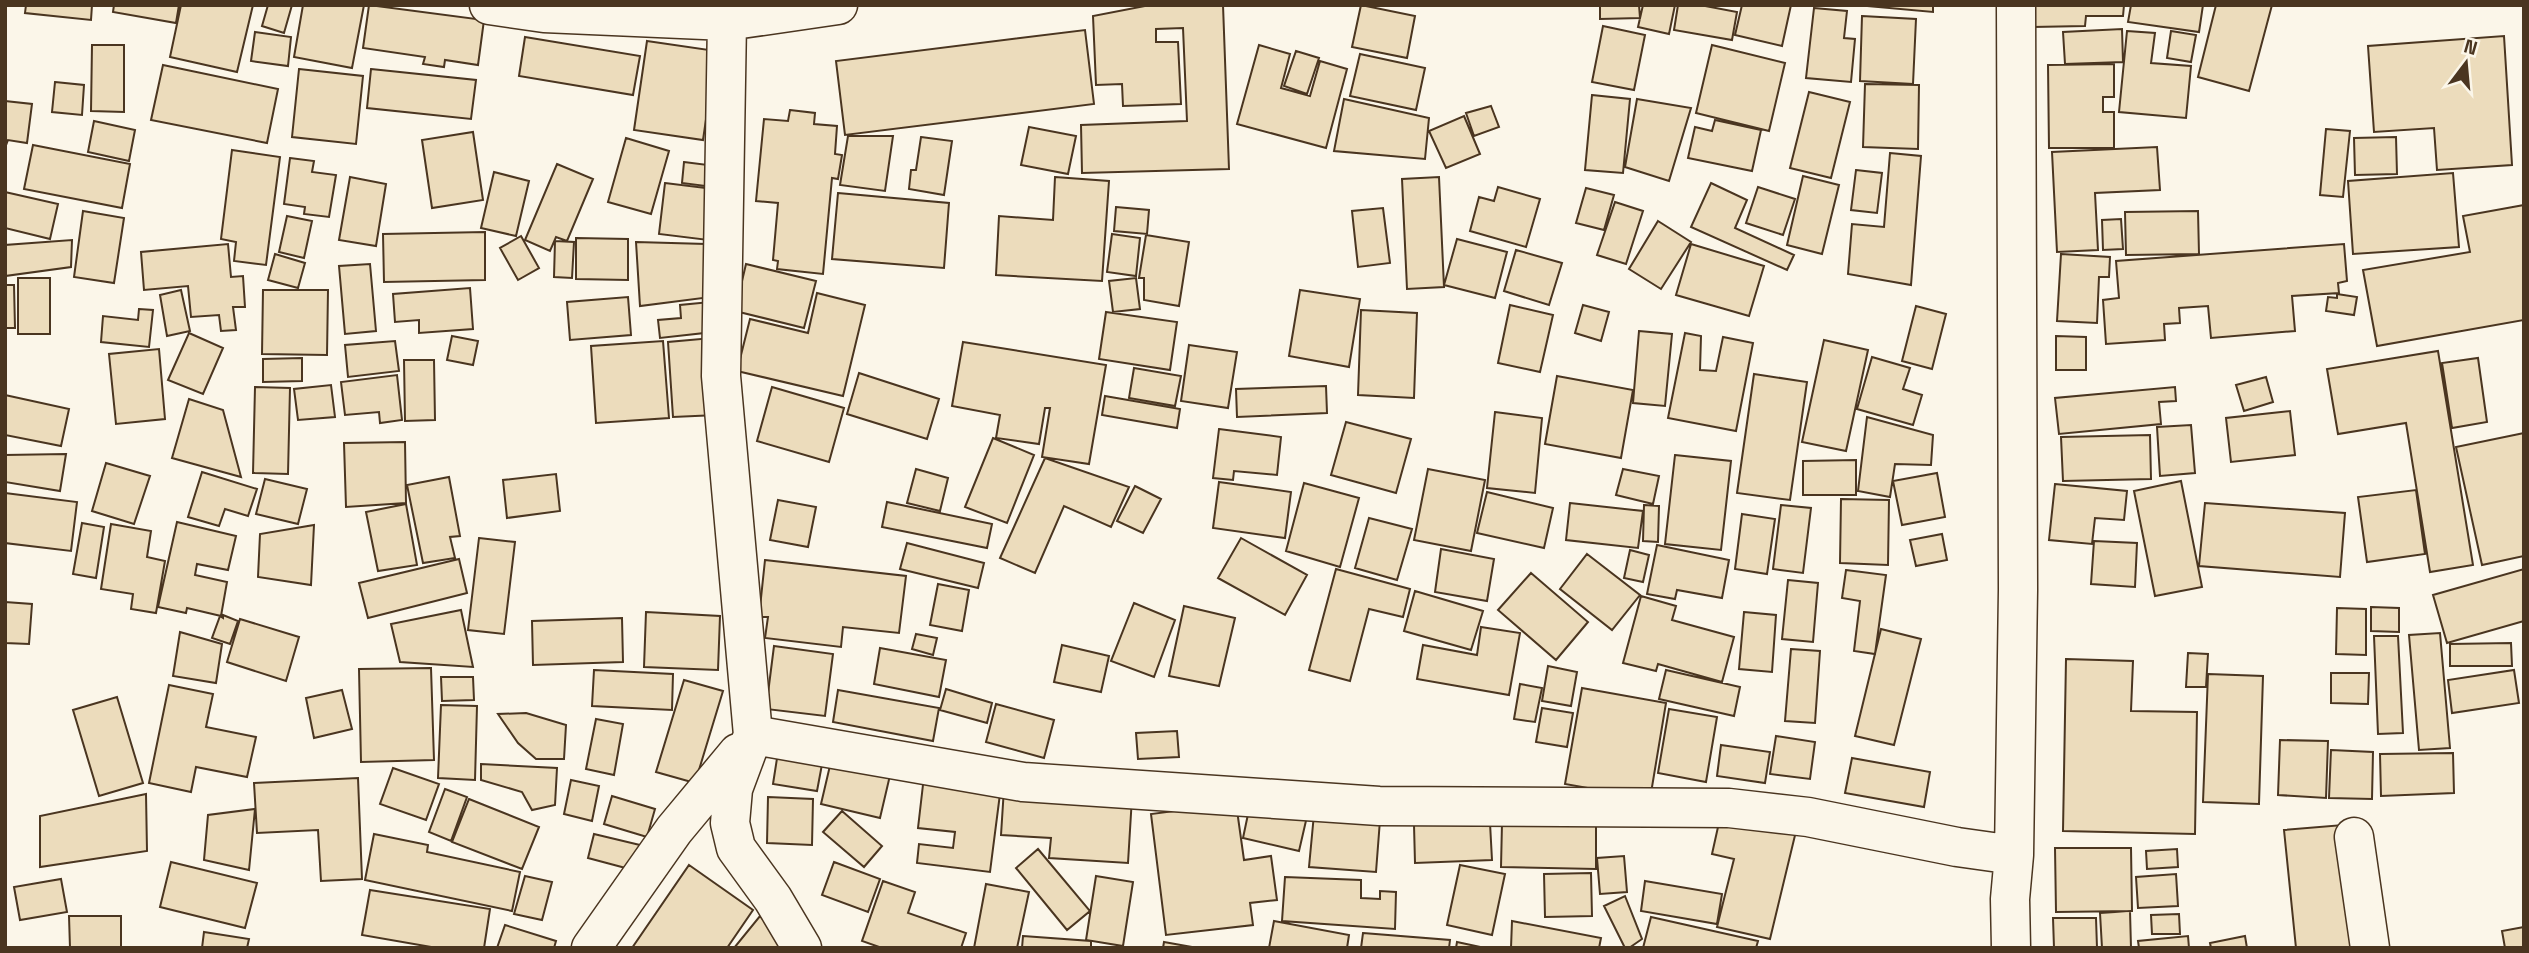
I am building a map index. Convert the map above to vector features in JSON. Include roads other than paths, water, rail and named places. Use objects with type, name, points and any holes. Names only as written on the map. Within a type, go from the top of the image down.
[{"type":"street","points":[[489,5],[544,13],[727,21],[838,5]]},
{"type":"street","points":[[2011,948],[2018,590],[2016,5]]},
{"type":"street","points":[[727,21],[721,376],[753,735],[733,789],[730,823],[736,848],[773,899],[802,948]]},
{"type":"street","points":[[753,735],[1023,782],[1379,806],[1730,808],[1808,817],[1957,847],[2014,855]]},
{"type":"street","points":[[591,948],[674,830],[753,735]]},
{"type":"street","points":[[2354,837],[2370,948]]}]
